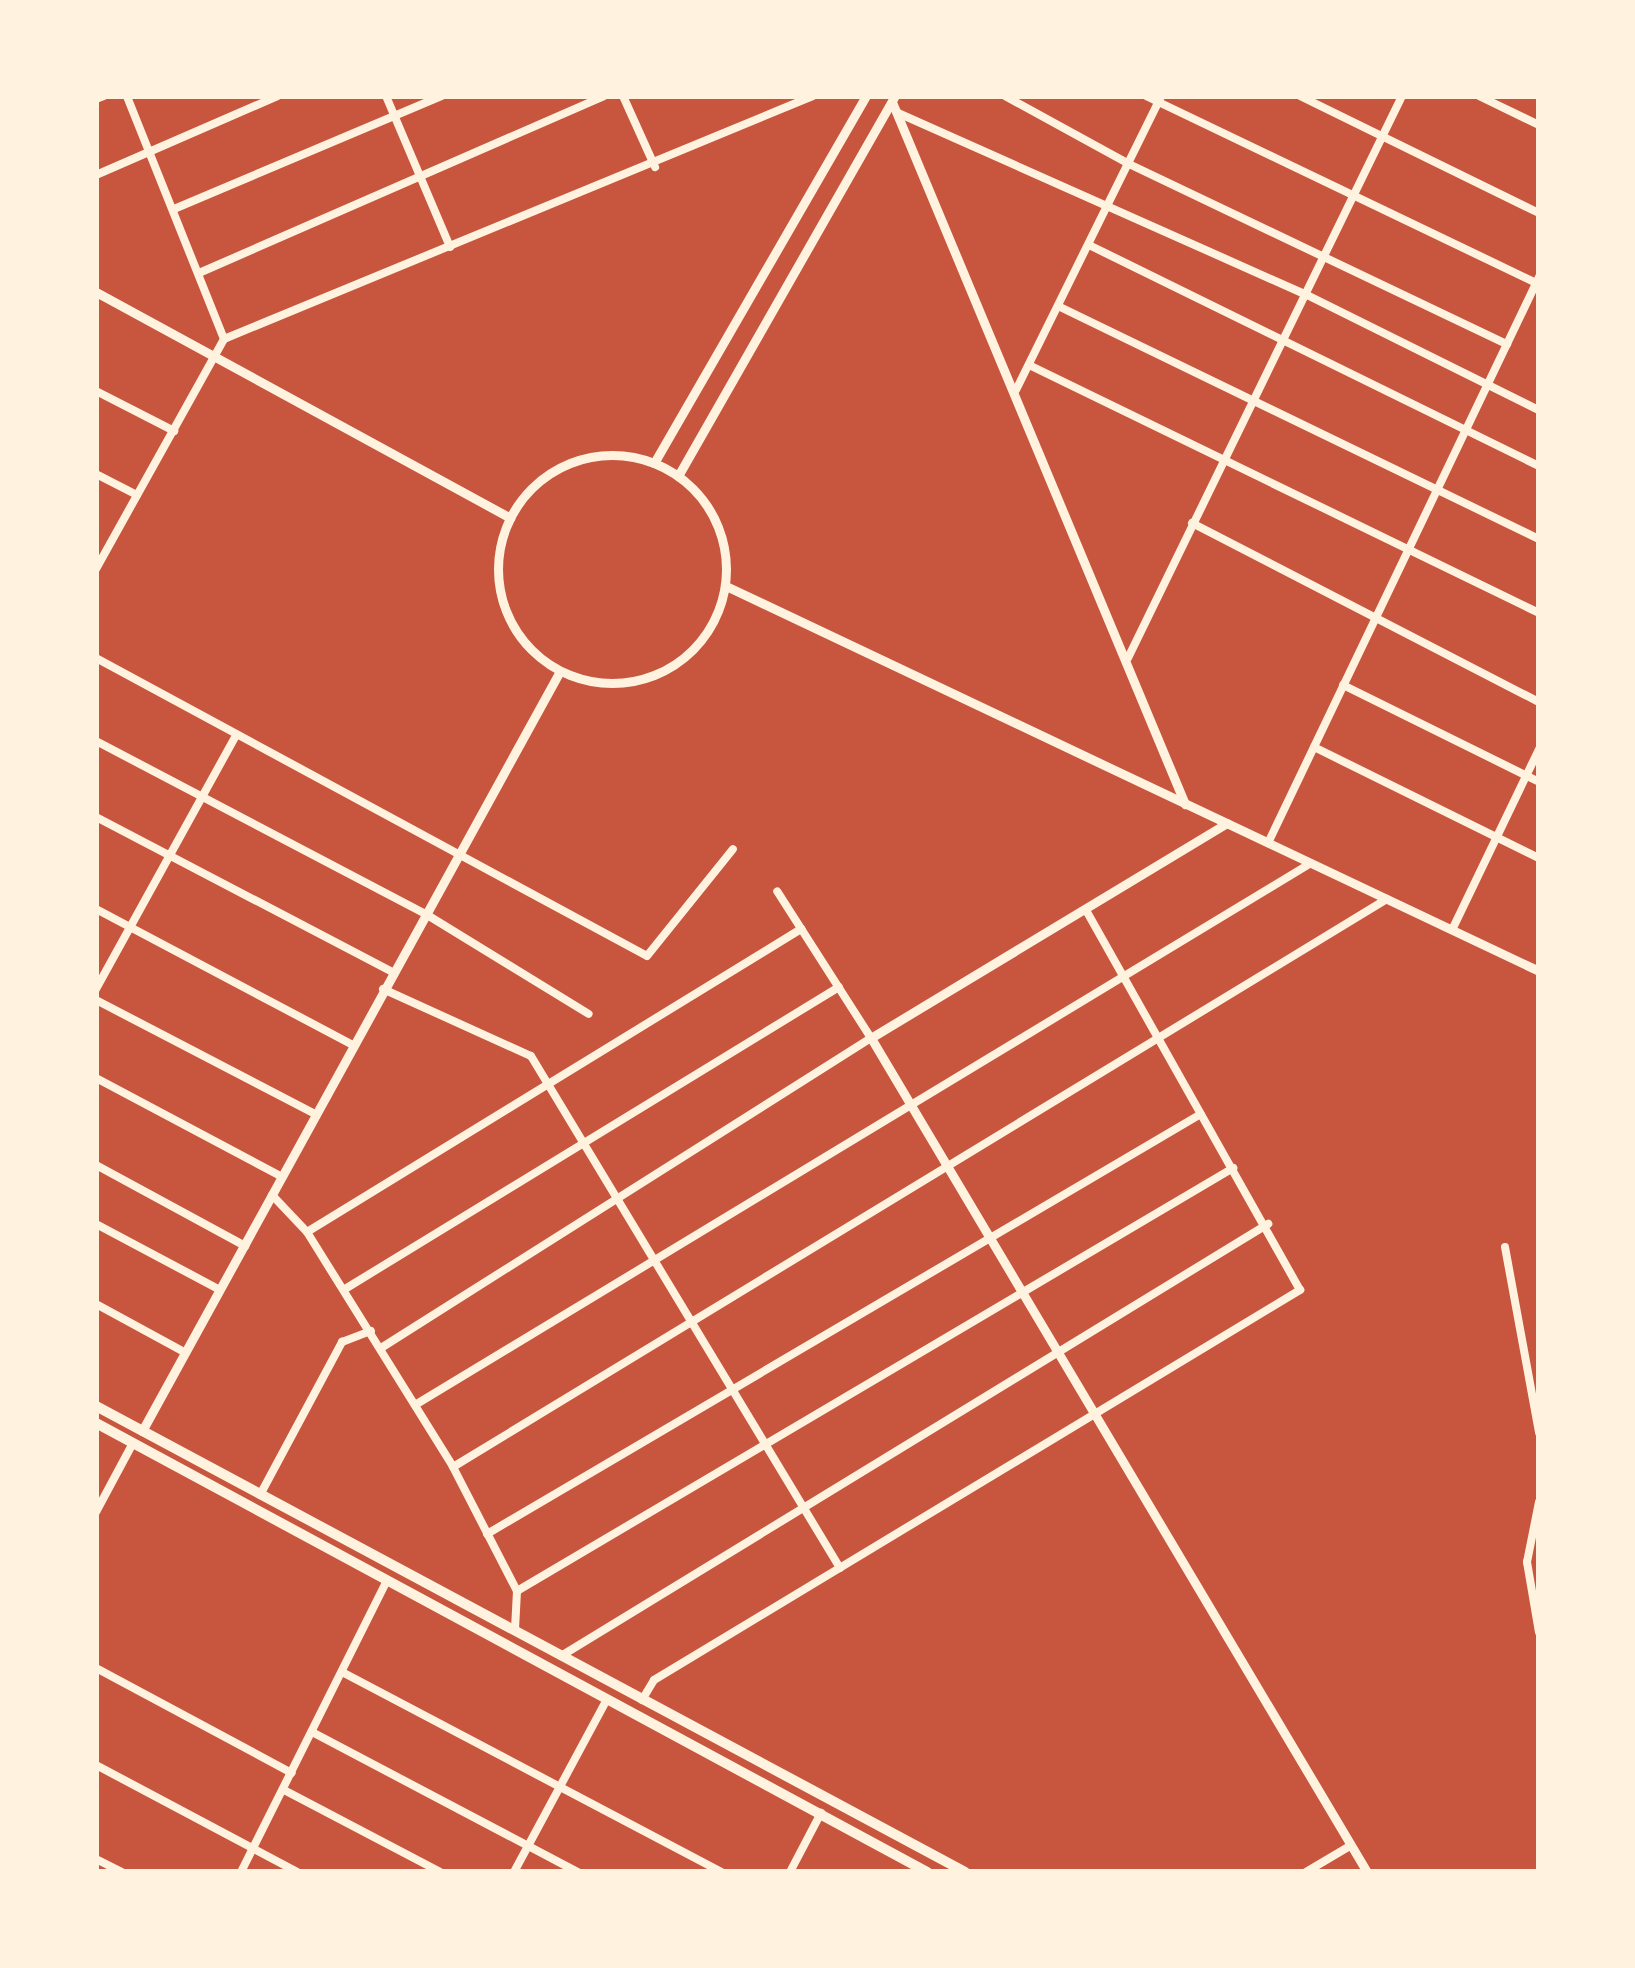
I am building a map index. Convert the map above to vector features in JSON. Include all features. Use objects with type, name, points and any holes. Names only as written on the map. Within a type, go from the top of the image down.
[{"type":"main road","points":[[96,1406],[965,1872]]},
{"type":"main road","points":[[96,1423],[927,1872]]},
{"type":"street","points":[[128,96],[224,339]]},
{"type":"street","points":[[96,175],[278,96]]},
{"type":"street","points":[[386,96],[451,248]]},
{"type":"street","points":[[174,209],[442,96]]},
{"type":"street","points":[[199,273],[604,96]]},
{"type":"street","points":[[623,96],[655,167]]},
{"type":"street","points":[[97,565],[224,339],[655,167],[813,96]]},
{"type":"street","points":[[654,464],[866,96]]},
{"type":"street","points":[[1005,96],[1129,164],[1507,344]]},
{"type":"street","points":[[1146,96],[1538,280],[1268,843]]},
{"type":"street","points":[[1300,96],[1539,213]]},
{"type":"street","points":[[1128,658],[1402,96]]},
{"type":"street","points":[[1479,96],[1539,125]]},
{"type":"street","points":[[1016,390],[1159,99]]},
{"type":"street","points":[[678,476],[895,104]]},
{"type":"street","points":[[895,104],[1304,294],[1539,410]]},
{"type":"street","points":[[895,104],[1185,804]]},
{"type":"street","points":[[1089,245],[1539,466]]},
{"type":"street","points":[[96,292],[510,518]]},
{"type":"street","points":[[1058,306],[1539,538]]},
{"type":"street","points":[[1028,365],[1539,613]]},
{"type":"street","points":[[96,391],[174,431]]},
{"type":"street","points":[[612,454],[654,464],[678,476],[716,520],[726,586],[705,635],[666,671],[596,683],[560,671],[511,623],[500,589],[510,518],[552,472],[580,459],[612,454]]},
{"type":"street","points":[[96,473],[137,496]]},
{"type":"street","points":[[1192,523],[1539,702]]},
{"type":"street","points":[[726,586],[1539,971]]},
{"type":"street","points":[[96,658],[647,956],[733,849]]},
{"type":"street","points":[[142,1431],[560,671]]},
{"type":"street","points":[[1343,685],[1539,782]]},
{"type":"street","points":[[96,989],[236,735]]},
{"type":"street","points":[[96,741],[424,914],[589,1014]]},
{"type":"street","points":[[1314,747],[1539,858]]},
{"type":"street","points":[[1452,930],[1539,749]]},
{"type":"street","points":[[96,817],[392,972]]},
{"type":"street","points":[[382,1348],[871,1039],[1227,824]]},
{"type":"street","points":[[416,1405],[1311,863]]},
{"type":"street","points":[[777,891],[871,1039],[908,1109],[1094,1411],[1366,1872]]},
{"type":"street","points":[[453,1467],[1387,899]]},
{"type":"street","points":[[96,909],[351,1044]]},
{"type":"street","points":[[641,1700],[654,1679],[1094,1411],[1296,1295],[1294,1270],[1155,1039],[1085,909]]},
{"type":"street","points":[[308,1232],[801,928]]},
{"type":"street","points":[[382,988],[531,1056],[696,1322],[840,1568]]},
{"type":"street","points":[[344,1289],[838,988]]},
{"type":"street","points":[[96,1000],[315,1114]]},
{"type":"street","points":[[96,1078],[282,1177]]},
{"type":"street","points":[[487,1534],[1201,1114]]},
{"type":"street","points":[[96,1165],[245,1246]]},
{"type":"street","points":[[517,1591],[1233,1168]]},
{"type":"street","points":[[272,1196],[308,1232],[453,1467],[517,1591],[514,1632]]},
{"type":"street","points":[[96,1224],[220,1290]]},
{"type":"street","points":[[560,1656],[1268,1225]]},
{"type":"street","points":[[1505,1247],[1539,1433]]},
{"type":"street","points":[[96,1304],[186,1353]]},
{"type":"street","points":[[260,1495],[342,1342],[371,1331]]},
{"type":"street","points":[[96,1512],[133,1443]]},
{"type":"street","points":[[1539,1502],[1527,1562],[1539,1632]]},
{"type":"street","points":[[241,1872],[386,1582]]},
{"type":"street","points":[[96,1668],[292,1772]]},
{"type":"street","points":[[342,1672],[722,1872]]},
{"type":"street","points":[[514,1872],[607,1698]]},
{"type":"street","points":[[312,1732],[578,1872]]},
{"type":"street","points":[[96,1765],[297,1872]]},
{"type":"street","points":[[284,1790],[440,1872]]},
{"type":"street","points":[[790,1872],[821,1813]]},
{"type":"street","points":[[1306,1872],[1350,1846]]},
{"type":"street","points":[[96,1858],[122,1872]]}]
